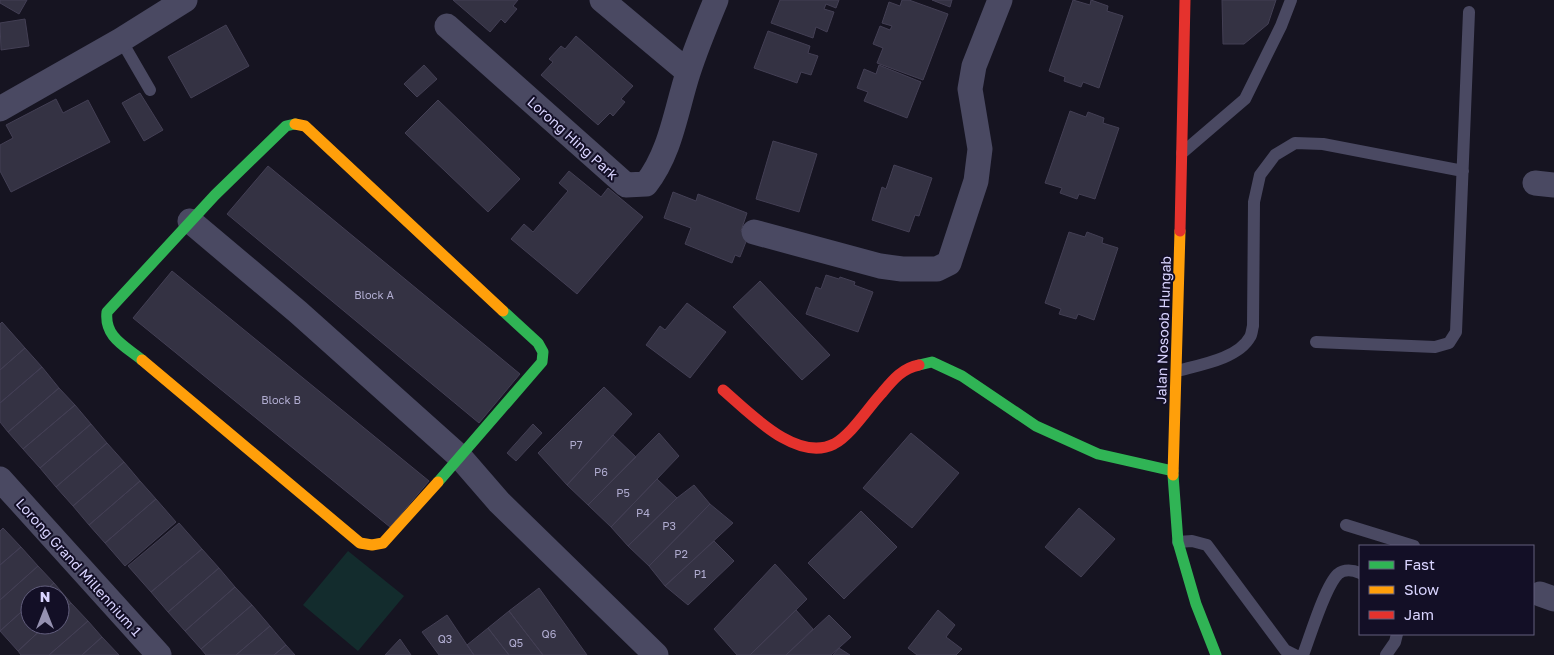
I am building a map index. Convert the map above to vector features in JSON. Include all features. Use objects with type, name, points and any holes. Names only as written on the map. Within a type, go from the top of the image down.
[{"type":"street","points":[[0,109],[121,40],[185,0]]},
{"type":"street","points":[[602,0],[688,72]]},
{"type":"street","name":"Lorong Hing Park","points":[[447,26],[626,185],[646,184],[656,171],[665,150],[688,72],[716,0]]},
{"type":"street","points":[[754,232],[880,266],[902,270],[937,270],[949,263],[976,181],[980,149],[970,89],[974,66],[1000,0]]},
{"type":"street","name":"Jalan Nosoob Hungab","points":[[1185,0],[1173,471],[1178,542],[1196,604],[1216,655]]},
{"type":"street","points":[[295,124],[305,126],[538,342],[543,352],[542,362],[460,458],[384,543],[360,544],[176,387],[110,334],[106,320],[107,312],[190,221],[286,126],[295,124]]},
{"type":"street","points":[[190,221],[298,312],[460,458],[499,502],[645,652]]},
{"type":"street","points":[[723,390],[778,436],[801,446],[818,447],[833,444],[845,435],[895,378],[909,367],[932,362],[962,376],[1036,426],[1098,454],[1173,471]]},
{"type":"street","name":"Lorong Grand Millennium 1","points":[[0,479],[159,655]]},
{"type":"lane","points":[[1182,153],[1245,99],[1282,26],[1291,0]]},
{"type":"lane","points":[[1316,342],[1434,347],[1449,342],[1456,332],[1463,204],[1469,12]]},
{"type":"lane","points":[[121,40],[150,90]]},
{"type":"lane","points":[[1177,371],[1222,358],[1235,352],[1250,338],[1253,326],[1254,202],[1260,174],[1275,155],[1295,143],[1323,144],[1463,171]]},
{"type":"lane","points":[[1346,525],[1411,545]]},
{"type":"lane","points":[[1178,542],[1192,541],[1206,545],[1285,650],[1295,655]]},
{"type":"lane","points":[[1303,655],[1330,584],[1339,573],[1351,570],[1359,573]]},
{"type":"lane","points":[[1386,655],[1395,642],[1397,635]]},
{"type":"green space","points":[[348,551],[404,596],[358,651],[303,605]]},
{"type":"building","points":[[0,0],[27,0],[19,14],[0,3]]},
{"type":"building","points":[[453,0],[518,0],[513,6],[517,9],[505,23],[501,19],[490,32]]},
{"type":"building","points":[[780,0],[839,0],[836,8],[826,4],[824,9],[834,12],[827,32],[816,27],[813,38],[771,23]]},
{"type":"building","points":[[902,0],[909,0],[948,14],[923,80],[877,63],[883,48],[873,44],[880,26],[890,30],[892,26],[882,23],[889,2],[900,6]]},
{"type":"building","points":[[932,0],[952,0],[950,7]]},
{"type":"building","points":[[1073,0],[1090,5],[1091,0],[1108,6],[1107,11],[1123,16],[1099,88],[1083,82],[1081,87],[1064,81],[1065,77],[1049,71]]},
{"type":"building","points":[[1222,0],[1276,0],[1268,24],[1244,44],[1223,44]]},
{"type":"building","points":[[25,19],[29,46],[1,50],[0,23]]},
{"type":"building","points":[[226,25],[249,66],[191,98],[168,57]]},
{"type":"building","points":[[768,31],[810,46],[808,53],[818,56],[811,75],[801,72],[797,83],[754,68]]},
{"type":"building","points":[[576,36],[633,86],[621,99],[625,102],[613,116],[610,113],[598,125],[541,75],[553,62],[549,59],[561,46],[565,49]]},
{"type":"building","points":[[424,65],[437,79],[417,97],[404,84]]},
{"type":"building","points":[[879,65],[921,82],[907,118],[864,101],[868,92],[857,88],[864,69],[876,74]]},
{"type":"building","points":[[140,93],[163,130],[144,141],[122,103]]},
{"type":"building","points":[[56,99],[63,113],[88,100],[110,142],[11,192],[0,171],[0,145],[13,138],[6,125]]},
{"type":"building","points":[[438,100],[520,179],[488,212],[405,133]]},
{"type":"building","points":[[1070,111],[1086,117],[1088,112],[1104,118],[1103,123],[1119,128],[1095,199],[1079,194],[1077,199],[1060,193],[1062,188],[1045,183]]},
{"type":"building","points":[[773,141],[817,154],[799,212],[756,199]]},
{"type":"building","points":[[894,165],[932,178],[919,216],[915,215],[909,232],[872,220],[882,187],[886,189]]},
{"type":"building","points":[[268,166],[520,374],[479,423],[227,214]]},
{"type":"building","points":[[569,171],[601,197],[608,188],[643,217],[577,294],[511,239],[524,224],[533,232],[568,191],[559,183]]},
{"type":"building","points":[[673,192],[696,201],[698,194],[747,213],[741,231],[749,234],[740,257],[735,255],[732,263],[685,244],[691,228],[664,218]]},
{"type":"building","points":[[1069,232],[1085,237],[1087,232],[1103,238],[1102,243],[1118,248],[1094,320],[1078,314],[1076,319],[1059,314],[1061,309],[1045,303]]},
{"type":"building","points":[[172,271],[429,481],[390,527],[133,318]]},
{"type":"building","points":[[826,275],[855,282],[854,285],[873,292],[858,332],[806,314],[816,287],[821,289]]},
{"type":"building","points":[[760,281],[830,355],[802,380],[733,307]]},
{"type":"building","points":[[687,303],[726,332],[690,378],[646,345],[660,326],[665,330]]},
{"type":"building","points":[[2,322],[25,348],[0,370],[0,324]]},
{"type":"building","points":[[25,348],[42,367],[0,403],[0,370]]},
{"type":"building","points":[[42,367],[59,388],[8,432],[0,422],[0,403]]},
{"type":"building","points":[[604,387],[632,414],[567,485],[538,453]]},
{"type":"building","points":[[59,388],[75,405],[23,449],[8,432]]},
{"type":"building","points":[[75,405],[91,424],[40,468],[23,449]]},
{"type":"building","points":[[91,424],[107,443],[56,487],[40,468]]},
{"type":"building","points":[[533,424],[542,433],[516,461],[507,453]]},
{"type":"building","points":[[659,433],[679,456],[611,527],[588,505]]},
{"type":"building","points":[[911,433],[959,473],[912,528],[863,488]]},
{"type":"building","points":[[613,435],[636,457],[588,505],[567,485]]},
{"type":"building","points":[[107,443],[124,462],[73,506],[56,487]]},
{"type":"building","points":[[124,462],[140,481],[89,525],[73,506]]},
{"type":"building","points":[[657,479],[677,498],[628,546],[611,527]]},
{"type":"building","points":[[140,481],[156,499],[105,543],[89,525]]},
{"type":"building","points":[[694,485],[710,504],[649,566],[628,546],[677,498]]},
{"type":"building","points":[[156,499],[176,522],[125,566],[105,543]]},
{"type":"building","points":[[710,504],[733,523],[665,586],[649,566]]},
{"type":"building","points":[[1079,508],[1115,539],[1081,577],[1045,547]]},
{"type":"building","points":[[861,511],[897,547],[844,599],[808,563]]},
{"type":"building","points":[[179,523],[202,549],[151,592],[128,566]]},
{"type":"building","points":[[3,528],[21,547],[0,565],[0,531]]},
{"type":"building","points":[[714,541],[734,561],[688,605],[665,586]]},
{"type":"building","points":[[21,547],[38,566],[0,600],[0,565]]},
{"type":"building","points":[[202,549],[219,568],[168,612],[151,592]]},
{"type":"building","points":[[775,564],[807,599],[750,655],[737,655],[714,629]]},
{"type":"building","points":[[38,566],[54,583],[52,585],[20,585],[20,613],[0,631],[0,600]]},
{"type":"building","points":[[219,568],[235,587],[185,631],[168,612]]},
{"type":"building","points":[[235,587],[252,605],[201,649],[185,631]]},
{"type":"building","points":[[539,588],[587,655],[543,655],[509,611]]},
{"type":"building","points":[[70,604],[88,621],[49,655],[21,655],[18,651],[35,635],[70,635]]},
{"type":"building","points":[[252,605],[270,626],[236,655],[206,655],[201,649]]},
{"type":"building","points":[[796,610],[813,629],[786,655],[750,655]]},
{"type":"building","points":[[938,610],[955,625],[946,637],[962,649],[956,655],[917,655],[908,648]]},
{"type":"building","points":[[509,611],[543,655],[509,655],[488,628]]},
{"type":"building","points":[[20,613],[20,635],[35,635],[18,651],[0,631]]},
{"type":"building","points":[[447,615],[474,655],[439,655],[422,632]]},
{"type":"building","points":[[829,615],[851,637],[831,655],[786,655]]},
{"type":"building","points":[[88,621],[102,637],[82,655],[49,655]]},
{"type":"building","points":[[270,626],[286,645],[274,655],[236,655]]},
{"type":"building","points":[[488,628],[509,655],[474,655],[467,645]]},
{"type":"building","points":[[102,637],[119,655],[82,655]]},
{"type":"building","points":[[400,639],[411,655],[385,655]]},
{"type":"building","points":[[286,645],[295,655],[274,655]]},
{"type":"building","points":[[839,648],[850,655],[833,655]]},
{"type":"traffic: fast","points":[[142,360],[112,334],[107,321],[107,312],[215,195],[286,126],[295,124]]},
{"type":"traffic: fast","points":[[438,482],[542,362],[543,352],[538,343],[503,311]]},
{"type":"traffic: fast","points":[[919,365],[932,362],[962,376],[1036,426],[1098,454],[1173,471]]},
{"type":"traffic: fast","points":[[1173,475],[1178,542],[1196,604],[1216,655]]},
{"type":"traffic: slow","points":[[295,124],[305,126],[503,311]]},
{"type":"traffic: slow","points":[[1173,475],[1180,231]]},
{"type":"traffic: slow","points":[[142,360],[360,543],[372,545],[383,543],[438,482]]},
{"type":"traffic: jam","points":[[1180,231],[1185,0]]},
{"type":"traffic: jam","points":[[723,390],[774,432],[804,447],[819,448],[834,444],[840,440],[853,428],[893,380],[907,369],[919,365]]}]
